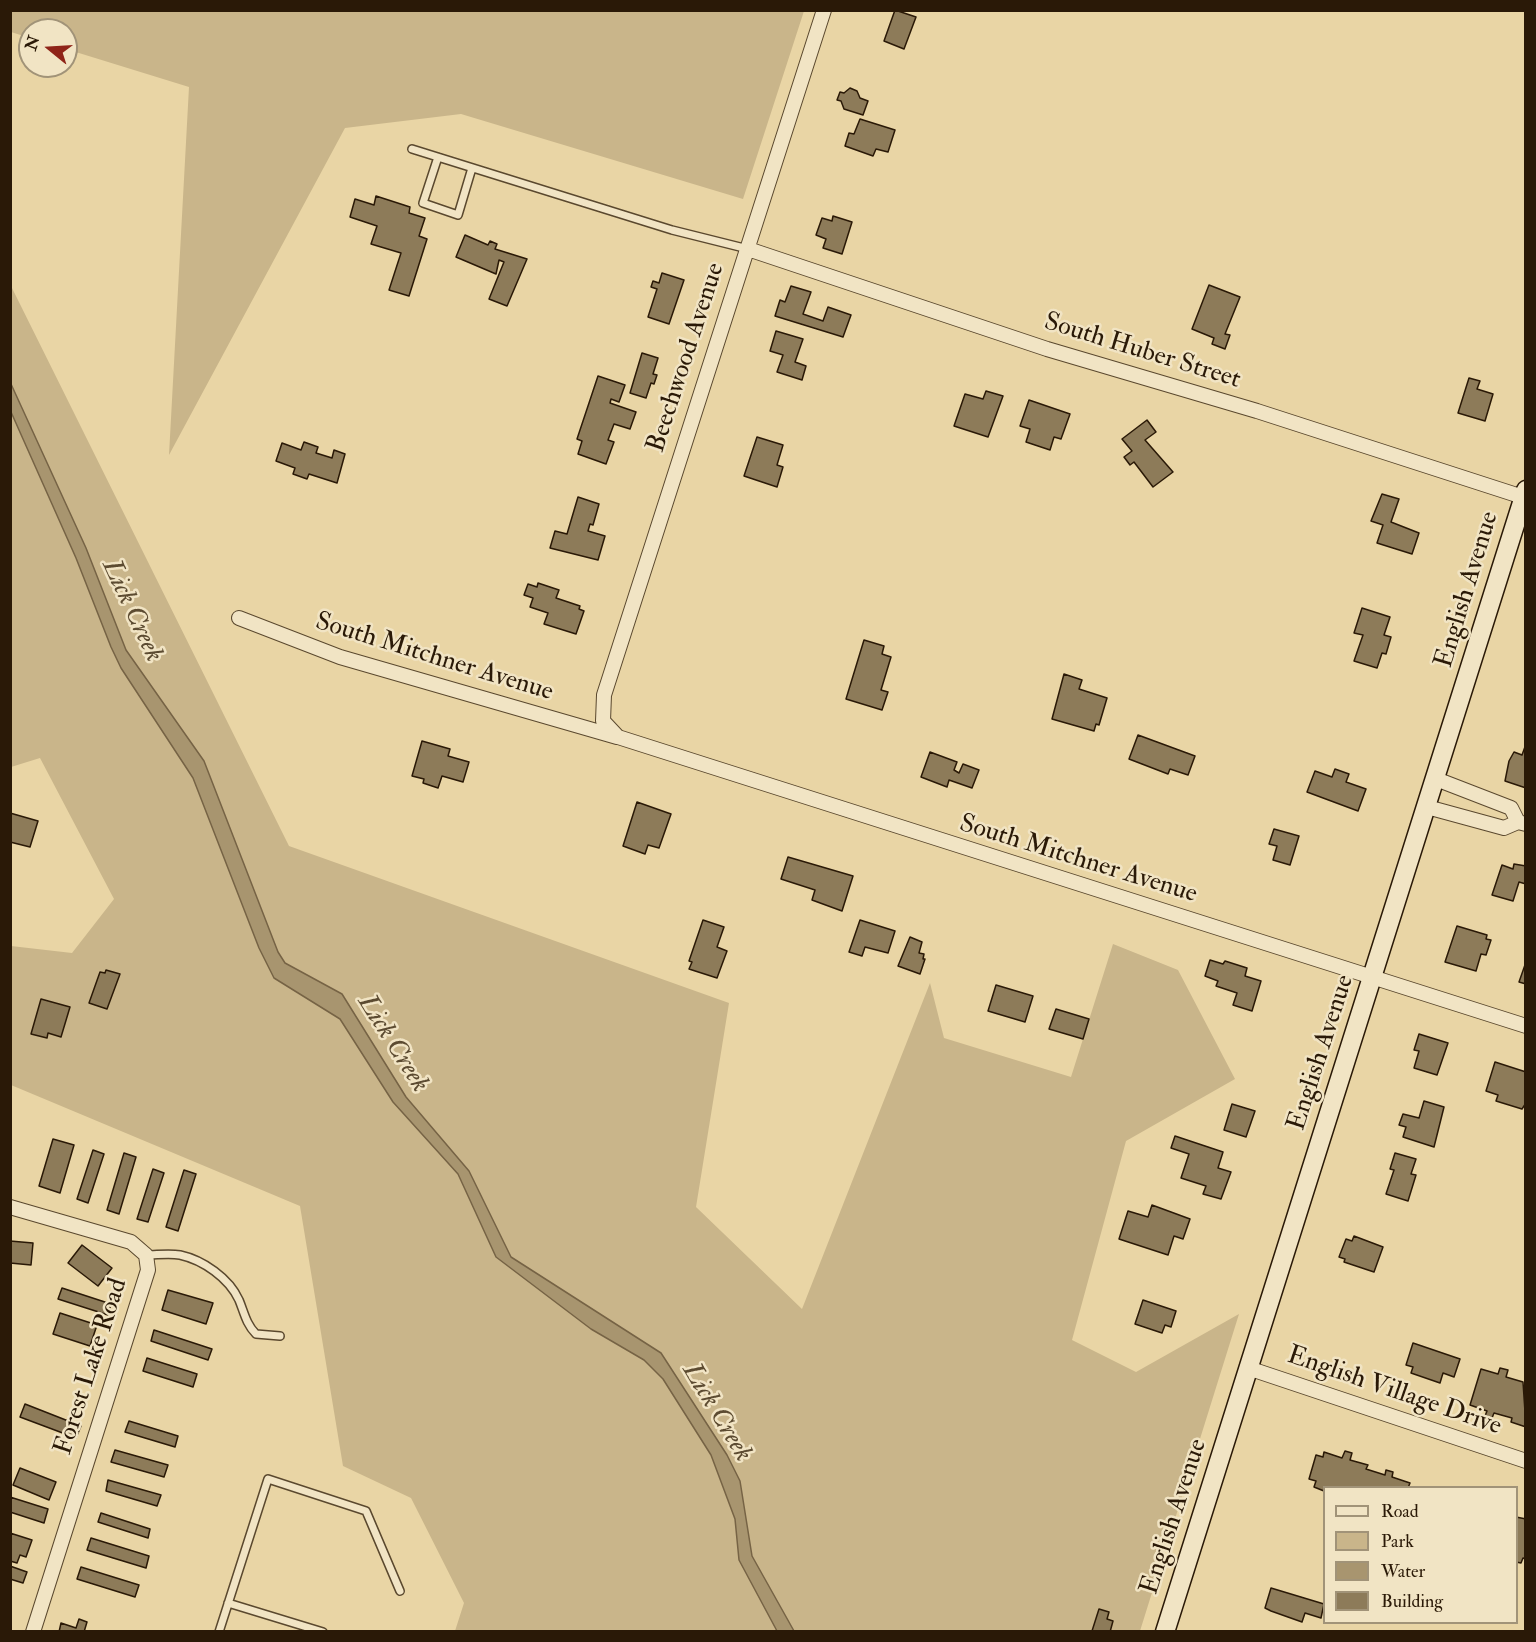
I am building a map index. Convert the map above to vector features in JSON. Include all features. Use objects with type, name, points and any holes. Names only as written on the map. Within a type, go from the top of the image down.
[{"type":"street","name":"Beechwood Avenue","points":[[603,721],[604,695],[824,10]]},
{"type":"street","name":"South Huber Street","points":[[748,249],[1047,350],[1257,411],[1524,494]]},
{"type":"street","name":"English Avenue","points":[[1165,1632],[1436,779],[1524,494]]},
{"type":"street","name":"South Mitchner Avenue","points":[[239,618],[340,657],[618,737],[1526,1026]]},
{"type":"street","name":"South Mitchner Avenue","points":[[603,721],[618,737]]},
{"type":"street","points":[[1427,807],[1504,828],[1522,823],[1511,808],[1436,779]]},
{"type":"street","name":"Forest Lake Road","points":[[10,1207],[130,1242],[146,1255],[148,1270],[33,1632]]},
{"type":"street","name":"English Village Drive","points":[[1248,1368],[1526,1461]]},
{"type":"lane","points":[[412,149],[662,227],[748,249]]},
{"type":"lane","points":[[438,157],[423,203],[458,215],[472,168]]},
{"type":"lane","points":[[146,1255],[180,1255],[207,1266],[224,1278],[238,1298],[249,1326],[256,1334],[280,1336]]},
{"type":"lane","points":[[219,1632],[268,1479],[366,1511],[400,1591]]},
{"type":"lane","points":[[228,1603],[323,1632]]},
{"type":"green space","points":[[11,11],[804,11],[743,199],[461,114],[345,128],[169,455],[189,87],[78,53],[78,18],[18,18],[18,34],[11,32]]},
{"type":"green space","points":[[10,284],[289,846],[729,1003],[696,1207],[802,1309],[930,983],[944,1038],[1071,1077],[1113,944],[1178,970],[1235,1079],[1126,1141],[1072,1340],[1136,1372],[1239,1314],[1140,1631],[455,1631],[464,1603],[411,1498],[343,1466],[300,1206],[11,1085],[11,946],[72,953],[114,899],[40,758],[11,767]]},
{"type":"water","name":"Lick Creek","points":[[11,384],[86,548],[126,650],[204,761],[278,952],[285,963],[342,994],[406,1097],[469,1171],[511,1257],[661,1353],[727,1455],[740,1481],[752,1556],[794,1631],[777,1631],[739,1560],[735,1519],[711,1455],[663,1379],[644,1360],[591,1329],[496,1257],[458,1174],[393,1102],[340,1019],[274,978],[259,948],[193,778],[121,668],[111,647],[76,558],[11,412]]},
{"type":"building","points":[[895,10],[916,17],[904,49],[884,41]]},
{"type":"building","points":[[850,88],[857,91],[860,98],[868,101],[863,115],[844,109],[841,101],[837,100],[840,92],[844,93]]},
{"type":"building","points":[[860,119],[895,130],[888,152],[876,149],[873,156],[845,146],[849,133],[854,134]]},
{"type":"building","points":[[376,196],[410,207],[409,213],[425,218],[419,236],[427,239],[409,296],[389,290],[401,253],[371,244],[377,226],[350,217],[355,199],[374,205]]},
{"type":"building","points":[[833,216],[852,222],[842,254],[823,248],[826,239],[816,235],[822,218],[832,221]]},
{"type":"building","points":[[465,235],[488,245],[490,241],[497,244],[495,249],[527,259],[507,306],[489,299],[504,262],[499,260],[496,274],[456,257]]},
{"type":"building","points":[[662,273],[684,280],[669,324],[648,317],[657,289],[651,287],[653,281],[659,283]]},
{"type":"building","points":[[1209,285],[1240,297],[1225,334],[1230,335],[1225,349],[1212,344],[1214,338],[1192,329]]},
{"type":"building","points":[[791,286],[811,292],[803,314],[823,321],[828,307],[851,315],[843,337],[775,316],[780,300],[785,302]]},
{"type":"building","points":[[776,331],[803,339],[795,362],[806,366],[802,380],[777,372],[783,355],[770,351]]},
{"type":"building","points":[[642,353],[658,358],[653,374],[657,375],[654,384],[651,383],[646,398],[630,393]]},
{"type":"building","points":[[598,376],[625,385],[619,402],[611,399],[610,403],[636,412],[630,429],[614,424],[608,440],[614,442],[606,464],[578,454],[582,441],[577,439]]},
{"type":"building","points":[[1469,378],[1480,381],[1477,389],[1493,394],[1485,421],[1458,413]]},
{"type":"building","points":[[986,391],[1003,396],[988,437],[954,426],[965,394],[983,399]]},
{"type":"building","points":[[1029,400],[1070,414],[1061,439],[1054,437],[1050,450],[1026,442],[1030,429],[1020,426]]},
{"type":"building","points":[[1147,420],[1156,432],[1145,440],[1173,472],[1153,487],[1134,462],[1130,465],[1124,457],[1132,451],[1122,439]]},
{"type":"building","points":[[757,437],[783,445],[777,465],[783,467],[777,487],[744,476]]},
{"type":"building","points":[[304,442],[318,447],[316,453],[332,458],[334,450],[345,454],[337,483],[309,474],[307,479],[293,474],[295,468],[276,461],[282,443],[301,450]]},
{"type":"building","points":[[1382,494],[1399,499],[1391,522],[1419,533],[1412,554],[1377,543],[1383,525],[1371,521]]},
{"type":"building","points":[[578,497],[599,504],[593,525],[590,524],[588,531],[605,536],[598,560],[550,548],[555,531],[567,534]]},
{"type":"building","points":[[538,583],[559,590],[556,598],[580,606],[579,609],[584,611],[576,634],[544,624],[548,613],[530,607],[533,598],[524,595],[528,584],[537,587]]},
{"type":"building","points":[[1362,608],[1390,617],[1384,635],[1391,637],[1386,654],[1382,653],[1377,668],[1354,661],[1363,635],[1354,633]]},
{"type":"building","points":[[864,640],[884,646],[882,654],[891,657],[881,690],[888,692],[882,710],[846,699]]},
{"type":"building","points":[[1064,674],[1082,680],[1079,689],[1107,698],[1099,725],[1096,724],[1094,731],[1052,719]]},
{"type":"building","points":[[1138,735],[1195,756],[1188,775],[1170,769],[1168,774],[1129,759]]},
{"type":"building","points":[[422,741],[450,749],[448,756],[469,762],[463,782],[442,776],[438,788],[423,783],[424,779],[412,776]]},
{"type":"building","points":[[1526,744],[1526,788],[1505,781],[1509,761],[1514,752],[1522,755]]},
{"type":"building","points":[[930,752],[957,762],[954,770],[959,773],[963,764],[979,770],[972,788],[949,780],[947,787],[921,777]]},
{"type":"building","points":[[1335,769],[1349,774],[1346,782],[1366,789],[1358,811],[1307,792],[1315,771],[1332,777]]},
{"type":"building","points":[[637,802],[671,814],[659,848],[648,845],[645,854],[623,846]]},
{"type":"building","points":[[10,813],[38,821],[30,847],[10,842]]},
{"type":"building","points":[[1274,829],[1299,836],[1290,865],[1273,860],[1277,846],[1269,844]]},
{"type":"building","points":[[788,857],[853,876],[842,911],[812,900],[815,890],[781,879]]},
{"type":"building","points":[[1514,864],[1526,866],[1526,884],[1519,882],[1513,901],[1492,895],[1502,865],[1513,869]]},
{"type":"building","points":[[703,920],[724,927],[717,947],[727,951],[717,978],[689,969],[692,962],[689,961]]},
{"type":"building","points":[[860,920],[895,931],[888,953],[865,947],[862,956],[849,952]]},
{"type":"building","points":[[1457,926],[1487,935],[1486,939],[1491,940],[1486,955],[1481,954],[1476,971],[1445,962]]},
{"type":"building","points":[[910,937],[922,942],[919,953],[924,954],[923,959],[925,959],[920,974],[898,966]]},
{"type":"building","points":[[1210,960],[1223,964],[1225,961],[1247,968],[1245,976],[1261,981],[1252,1011],[1233,1005],[1237,993],[1216,986],[1218,981],[1205,976]]},
{"type":"building","points":[[1526,962],[1526,984],[1519,982]]},
{"type":"building","points":[[106,970],[120,974],[107,1009],[89,1003],[100,972],[105,973]]},
{"type":"building","points":[[996,985],[1033,996],[1025,1022],[988,1011]]},
{"type":"building","points":[[41,999],[70,1007],[61,1037],[48,1033],[47,1038],[31,1034]]},
{"type":"building","points":[[1056,1009],[1089,1019],[1083,1039],[1049,1029]]},
{"type":"building","points":[[1419,1034],[1448,1043],[1437,1075],[1414,1068],[1419,1051],[1414,1050]]},
{"type":"building","points":[[1495,1062],[1526,1072],[1526,1103],[1522,1109],[1496,1101],[1498,1095],[1486,1091]]},
{"type":"building","points":[[1424,1101],[1444,1107],[1434,1147],[1403,1137],[1406,1127],[1399,1125],[1403,1114],[1419,1118]]},
{"type":"building","points":[[1232,1104],[1255,1111],[1246,1137],[1224,1130]]},
{"type":"building","points":[[1175,1136],[1223,1152],[1218,1168],[1231,1172],[1221,1199],[1203,1194],[1206,1186],[1181,1178],[1189,1154],[1171,1148]]},
{"type":"building","points":[[53,1139],[74,1145],[60,1193],[39,1186]]},
{"type":"building","points":[[93,1150],[104,1154],[88,1203],[77,1199]]},
{"type":"building","points":[[124,1153],[136,1157],[119,1214],[107,1210]]},
{"type":"building","points":[[1395,1153],[1416,1159],[1411,1174],[1416,1175],[1408,1201],[1386,1194],[1394,1170],[1390,1169]]},
{"type":"building","points":[[153,1169],[164,1173],[148,1222],[137,1219]]},
{"type":"building","points":[[184,1170],[196,1174],[178,1231],[166,1227]]},
{"type":"building","points":[[1152,1205],[1190,1219],[1183,1239],[1174,1236],[1168,1255],[1119,1239],[1128,1211],[1148,1217]]},
{"type":"building","points":[[1354,1236],[1383,1247],[1374,1272],[1344,1262],[1345,1259],[1339,1257],[1346,1239],[1352,1241]]},
{"type":"building","points":[[10,1241],[33,1243],[31,1265],[10,1263]]},
{"type":"building","points":[[82,1245],[112,1268],[98,1286],[68,1263]]},
{"type":"building","points":[[62,1288],[111,1304],[108,1315],[58,1299]]},
{"type":"building","points":[[168,1290],[213,1303],[206,1324],[162,1310]]},
{"type":"building","points":[[1143,1300],[1176,1311],[1171,1327],[1165,1325],[1162,1333],[1135,1324]]},
{"type":"building","points":[[60,1313],[97,1325],[90,1346],[53,1334]]},
{"type":"building","points":[[154,1330],[212,1349],[208,1360],[151,1341]]},
{"type":"building","points":[[1413,1343],[1460,1359],[1454,1377],[1443,1373],[1440,1383],[1411,1373],[1413,1367],[1406,1365]]},
{"type":"building","points":[[147,1358],[197,1374],[193,1387],[143,1371]]},
{"type":"building","points":[[1500,1368],[1508,1370],[1506,1377],[1523,1382],[1526,1427],[1511,1422],[1512,1418],[1494,1413],[1492,1418],[1485,1416],[1487,1411],[1470,1405],[1481,1369],[1498,1374]]},
{"type":"building","points":[[25,1404],[81,1426],[76,1438],[20,1417]]},
{"type":"building","points":[[129,1421],[178,1436],[175,1447],[125,1432]]},
{"type":"building","points":[[115,1450],[168,1465],[164,1477],[111,1462]]},
{"type":"building","points":[[1345,1451],[1352,1453],[1350,1460],[1368,1465],[1366,1469],[1385,1475],[1386,1470],[1393,1472],[1392,1477],[1410,1483],[1409,1486],[1323,1486],[1323,1491],[1314,1487],[1316,1481],[1309,1479],[1316,1455],[1323,1457],[1324,1452],[1342,1458]]},
{"type":"building","points":[[20,1468],[56,1482],[49,1500],[13,1485]]},
{"type":"building","points":[[108,1480],[161,1495],[157,1506],[106,1491]]},
{"type":"building","points":[[10,1497],[48,1509],[44,1523],[10,1512]]},
{"type":"building","points":[[101,1513],[150,1529],[148,1538],[98,1522]]},
{"type":"building","points":[[1518,1517],[1526,1519],[1526,1559],[1523,1558],[1521,1563],[1518,1562]]},
{"type":"building","points":[[10,1533],[32,1540],[26,1557],[20,1555],[17,1563],[10,1561]]},
{"type":"building","points":[[91,1538],[149,1556],[146,1568],[87,1550]]},
{"type":"building","points":[[10,1566],[27,1572],[23,1583],[10,1579]]},
{"type":"building","points":[[81,1567],[139,1585],[135,1597],[77,1579]]},
{"type":"building","points":[[1271,1588],[1323,1604],[1321,1618],[1305,1613],[1302,1622],[1265,1608]]},
{"type":"building","points":[[1099,1609],[1109,1612],[1107,1619],[1113,1621],[1110,1632],[1092,1631]]},
{"type":"building","points":[[79,1619],[87,1622],[84,1632],[59,1632],[61,1623],[76,1628]]}]
